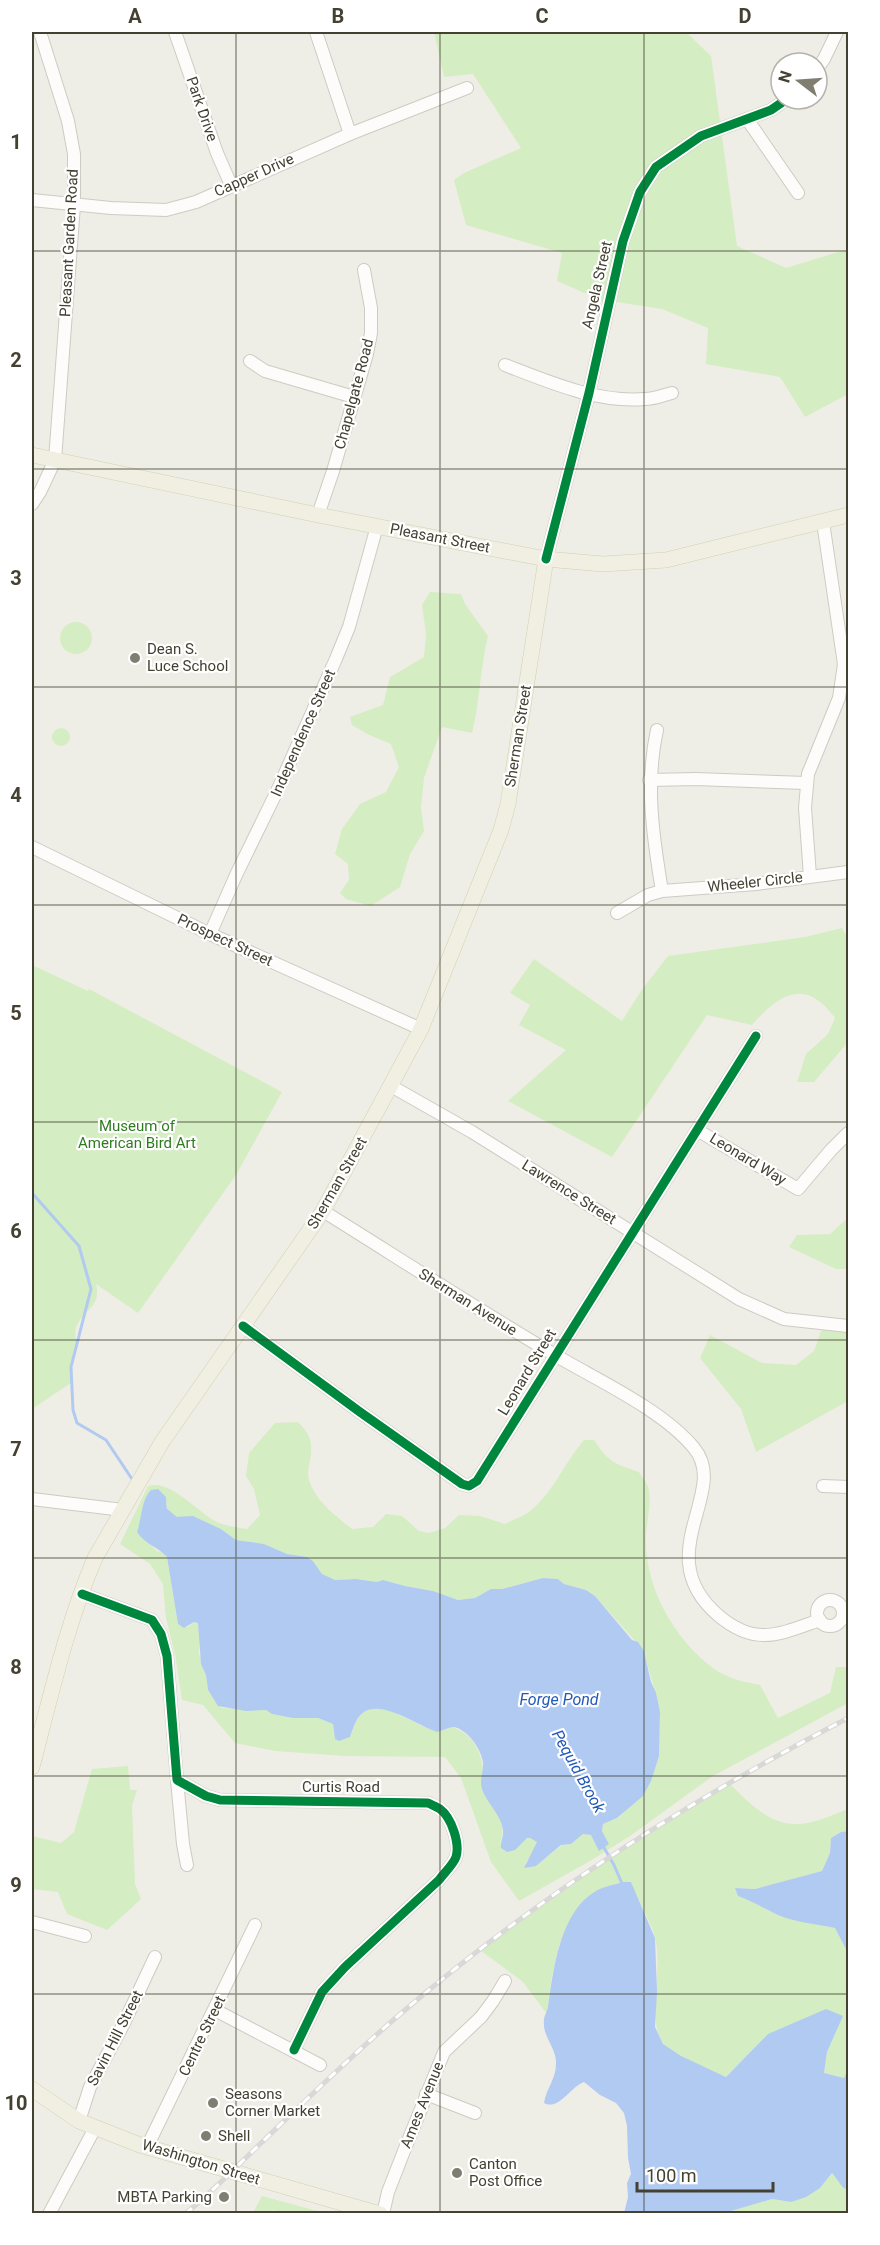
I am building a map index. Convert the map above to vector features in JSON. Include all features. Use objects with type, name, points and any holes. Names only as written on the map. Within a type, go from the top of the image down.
[{"type":"main road","name":"Pleasant Street","points":[[32,454],[318,515],[546,559],[603,564],[666,560],[849,515]]},
{"type":"main road","name":"Sherman Street","points":[[32,1767],[82,1594],[95,1558],[162,1442],[323,1211],[421,1029],[501,830],[508,804],[546,559]]},
{"type":"main road","name":"Washington Street","points":[[32,2089],[79,2121],[147,2147],[382,2214]]},
{"type":"street","name":"Pleasant Garden Road","points":[[40,32],[68,121],[74,154],[74,205],[55,460]]},
{"type":"street","name":"Park Drive","points":[[175,32],[217,153],[231,185]]},
{"type":"street","points":[[316,32],[350,134]]},
{"type":"street","points":[[828,51],[837,32]]},
{"type":"street","name":"Capper Drive","points":[[32,200],[74,205],[166,210],[196,202],[350,134],[467,88]]},
{"type":"street","name":"Angela Street","points":[[546,559],[589,393],[622,241],[640,192],[656,167],[701,136],[769,111]]},
{"type":"street","points":[[747,119],[798,194]]},
{"type":"street","name":"Chapelgate Road","points":[[318,515],[367,354],[371,333],[371,308],[364,270]]},
{"type":"street","points":[[250,361],[265,371],[354,397]]},
{"type":"street","points":[[505,365],[561,386],[589,393],[628,399],[647,399],[672,393]]},
{"type":"street","points":[[32,504],[55,460]]},
{"type":"street","points":[[810,876],[805,808],[806,783],[839,698],[844,664],[823,522]]},
{"type":"street","name":"Independence Street","points":[[210,934],[336,659],[351,620],[377,526]]},
{"type":"street","points":[[657,730],[651,755],[649,780],[662,891]]},
{"type":"street","points":[[649,780],[696,779],[806,783]]},
{"type":"street","name":"Prospect Street","points":[[32,847],[210,934],[421,1029]]},
{"type":"street","name":"Wheeler Circle","points":[[617,913],[648,895],[662,891],[756,885],[849,872]]},
{"type":"street","name":"Leonard Street","points":[[243,1326],[360,1412],[462,1484],[469,1486],[477,1481],[756,1036]]},
{"type":"street","name":"Lawrence Street","points":[[391,1086],[472,1132],[739,1299],[784,1319],[849,1326]]},
{"type":"street","name":"Leonard Way","points":[[697,1130],[798,1190],[831,1150],[849,1133]]},
{"type":"street","name":"Sherman Avenue","points":[[323,1211],[676,1429],[697,1451],[702,1461],[704,1481],[689,1547],[692,1579],[715,1612],[730,1625],[751,1635],[763,1636],[780,1634],[820,1620]]},
{"type":"street","points":[[824,1486],[849,1487]]},
{"type":"street","points":[[32,1499],[123,1510]]},
{"type":"street","points":[[82,1594],[152,1620],[161,1634],[167,1656],[183,1845],[187,1865]]},
{"type":"street","name":"Curtis Road","points":[[177,1780],[206,1796],[220,1800],[428,1803],[441,1810],[451,1825],[456,1844],[456,1857],[450,1867],[439,1880],[345,1967],[322,1992],[294,2050]]},
{"type":"street","points":[[32,1922],[85,1936]]},
{"type":"street","name":"Centre Street","points":[[147,2147],[255,1925]]},
{"type":"street","name":"Savin Hill Street","points":[[79,2121],[90,2087],[155,1957]]},
{"type":"street","name":"Ames Avenue","points":[[382,2214],[388,2192],[444,2052],[481,2017],[505,1981]]},
{"type":"street","points":[[215,2010],[320,2065]]},
{"type":"street","points":[[426,2094],[475,2113]]},
{"type":"street","points":[[49,2214],[95,2128]]},
{"type":"green space","points":[[434,32],[686,32],[711,56],[737,246],[786,268],[848,249],[848,394],[805,417],[780,377],[706,364],[708,328],[662,309],[610,301],[609,304],[557,281],[562,253],[466,225],[454,180],[464,173],[521,148],[473,74],[444,77]]},
{"type":"green space","points":[[430,592],[461,594],[465,604],[488,636],[475,721],[472,733],[442,727],[424,778],[421,807],[424,831],[410,854],[400,887],[371,906],[346,899],[340,893],[349,880],[348,864],[335,854],[342,829],[360,804],[386,792],[399,767],[391,744],[352,725],[350,717],[383,705],[390,677],[424,657],[426,634],[422,605]]},
{"type":"green space","points":[[76,622],[87,627],[92,638],[87,649],[76,654],[65,649],[60,638],[65,627]]},
{"type":"green space","points":[[57,728],[65,728],[70,733],[68,744],[57,746],[52,741],[52,733]]},
{"type":"green space","points":[[842,928],[848,939],[848,1042],[814,1082],[797,1082],[806,1054],[828,1034],[835,1018],[824,1005],[813,997],[792,994],[772,1005],[752,1025],[707,1015],[612,1157],[508,1101],[566,1050],[519,1025],[530,1005],[510,993],[534,959],[622,1021],[641,991],[668,956],[805,937]]},
{"type":"green space","name":"Museum of American Bird Art","points":[[32,965],[88,991],[89,989],[282,1092],[236,1175],[138,1313],[96,1284],[97,1292],[94,1303],[76,1328],[75,1352],[70,1371],[71,1383],[32,1409]]},
{"type":"green space","points":[[848,1218],[848,1269],[836,1269],[789,1247],[797,1235],[830,1234]]},
{"type":"green space","points":[[824,1323],[848,1326],[848,1401],[756,1452],[741,1409],[700,1358],[710,1335],[762,1363],[796,1365],[814,1351]]},
{"type":"green space","points":[[298,1422],[306,1431],[311,1444],[308,1475],[310,1484],[325,1506],[352,1529],[373,1527],[386,1514],[402,1516],[419,1531],[429,1533],[445,1528],[459,1515],[480,1516],[505,1524],[535,1507],[551,1489],[584,1440],[594,1440],[608,1458],[639,1472],[646,1483],[650,1499],[646,1542],[651,1578],[665,1612],[686,1643],[713,1668],[742,1681],[760,1685],[778,1718],[830,1693],[836,1667],[848,1667],[848,1703],[713,1776],[630,1836],[519,1901],[491,1862],[461,1778],[445,1757],[345,1756],[275,1751],[235,1743],[203,1705],[182,1700],[175,1654],[166,1618],[163,1584],[150,1564],[120,1544],[148,1486],[156,1485],[174,1491],[215,1521],[247,1529],[260,1515],[254,1489],[246,1476],[249,1453],[275,1423]],"holes":[[[167,1501],[167,1513],[176,1518],[193,1516],[221,1529],[236,1540],[264,1544],[287,1554],[307,1557],[313,1561],[322,1574],[335,1580],[356,1579],[377,1582],[383,1580],[433,1591],[458,1600],[475,1598],[491,1589],[502,1589],[543,1578],[558,1579],[564,1584],[586,1590],[595,1596],[644,1651],[660,1712],[659,1756],[645,1793],[618,1818],[603,1824],[602,1831],[609,1844],[596,1841],[591,1835],[583,1834],[571,1844],[562,1845],[536,1866],[525,1864],[537,1842],[530,1838],[500,1844],[501,1821],[486,1798],[480,1755],[477,1747],[467,1735],[460,1731],[452,1727],[441,1731],[431,1729],[399,1715],[378,1709],[368,1710],[360,1716],[350,1737],[335,1739],[333,1724],[318,1718],[293,1718],[272,1714],[266,1710],[222,1708],[208,1691],[199,1653],[198,1623],[194,1622],[188,1627],[178,1624],[167,1557],[137,1532],[143,1515]]]},
{"type":"green space","points":[[128,1766],[130,1790],[137,1790],[132,1805],[135,1884],[141,1899],[107,1930],[67,1914],[58,1892],[32,1889],[32,1836],[61,1843],[74,1832],[92,1769]]},
{"type":"green space","points":[[729,1783],[760,1811],[788,1824],[811,1822],[848,1809],[848,1831],[831,1838],[830,1853],[822,1871],[755,1889],[736,1888],[738,1896],[781,1916],[835,1928],[848,1953],[848,2069],[844,2078],[824,2073],[827,2052],[843,2016],[805,2019],[768,2034],[726,2077],[683,2058],[667,2048],[658,2032],[656,2020],[657,1949],[655,1937],[631,1882],[560,1942],[552,1976],[547,2014],[523,1982],[480,1950],[568,1884]]},
{"type":"green space","points":[[848,2172],[848,2213],[703,2214],[731,2211],[772,2199],[791,2202],[820,2188],[832,2173]]},
{"type":"green space","points":[[262,2196],[321,2212],[320,2214],[283,2213],[273,2210],[271,2213],[253,2213]]},
{"type":"water","name":"Forge Pond","points":[[158,1489],[166,1497],[167,1512],[173,1517],[193,1516],[221,1529],[236,1540],[264,1544],[287,1554],[307,1557],[313,1561],[322,1574],[335,1580],[356,1579],[377,1582],[383,1580],[433,1591],[458,1600],[475,1598],[491,1589],[502,1589],[543,1578],[558,1579],[564,1584],[586,1590],[595,1596],[632,1640],[638,1642],[644,1651],[656,1693],[660,1712],[659,1756],[651,1781],[643,1796],[617,1818],[603,1824],[602,1831],[609,1844],[599,1851],[591,1835],[583,1834],[571,1844],[561,1845],[536,1866],[524,1868],[537,1842],[527,1838],[515,1850],[507,1852],[501,1848],[502,1824],[481,1785],[482,1757],[473,1741],[459,1729],[452,1727],[437,1732],[390,1711],[372,1709],[359,1717],[350,1737],[339,1741],[335,1739],[333,1724],[318,1718],[293,1718],[272,1714],[266,1710],[246,1711],[218,1706],[208,1690],[206,1675],[201,1664],[198,1623],[194,1622],[184,1628],[178,1624],[167,1557],[137,1532],[145,1499],[151,1490]]},
{"type":"water","points":[[848,1831],[848,1953],[835,1928],[785,1917],[738,1896],[735,1888],[755,1889],[822,1871],[830,1853],[831,1838]]},
{"type":"water","points":[[631,1882],[655,1938],[657,1992],[655,2027],[663,2044],[681,2056],[726,2077],[768,2034],[826,2009],[843,2016],[827,2052],[824,2073],[844,2078],[848,2069],[848,2172],[832,2173],[820,2188],[806,2197],[791,2202],[772,2199],[731,2211],[703,2213],[624,2213],[628,2197],[627,2183],[631,2174],[624,2113],[616,2103],[600,2095],[584,2082],[555,2104],[544,2103],[554,2074],[556,2058],[545,2032],[544,2018],[560,1943],[574,1912],[584,1900],[599,1889]]},
{"type":"waterway","name":"Pequid Brook","points":[[32,1193],[79,1246],[91,1289],[71,1367],[73,1410],[77,1423],[106,1440],[134,1482]]},
{"type":"waterway","name":"Pequid Brook","points":[[166,1510],[179,1521]]},
{"type":"waterway","name":"Pequid Brook","points":[[603,1846],[623,1886]]},
{"type":"waterway","points":[[830,2156],[848,2181]]},
{"type":"railway","points":[[185,2214],[380,2032],[504,1931],[614,1854],[671,1818],[729,1783],[848,1718]]},
{"type":"cycle path","points":[[546,559],[589,393],[623,241],[640,192],[656,167],[701,136],[769,111]]},
{"type":"cycle path","points":[[243,1326],[360,1412],[462,1484],[469,1486],[477,1481],[756,1036]]},
{"type":"cycle path","points":[[82,1594],[152,1620],[161,1634],[167,1656],[177,1780],[206,1796],[220,1800],[428,1803],[440,1809],[448,1818],[457,1845],[453,1863],[439,1880],[345,1967],[322,1992],[294,2050]]},
{"type":"place","name":"Dean S. Luce School","points":[[135,658]]},
{"type":"place","name":"Seasons Corner Market","points":[[213,2103]]},
{"type":"place","name":"Shell","points":[[206,2136]]},
{"type":"place","name":"Canton Post Office","points":[[457,2173]]},
{"type":"place","name":"MBTA Parking","points":[[224,2197]]}]
